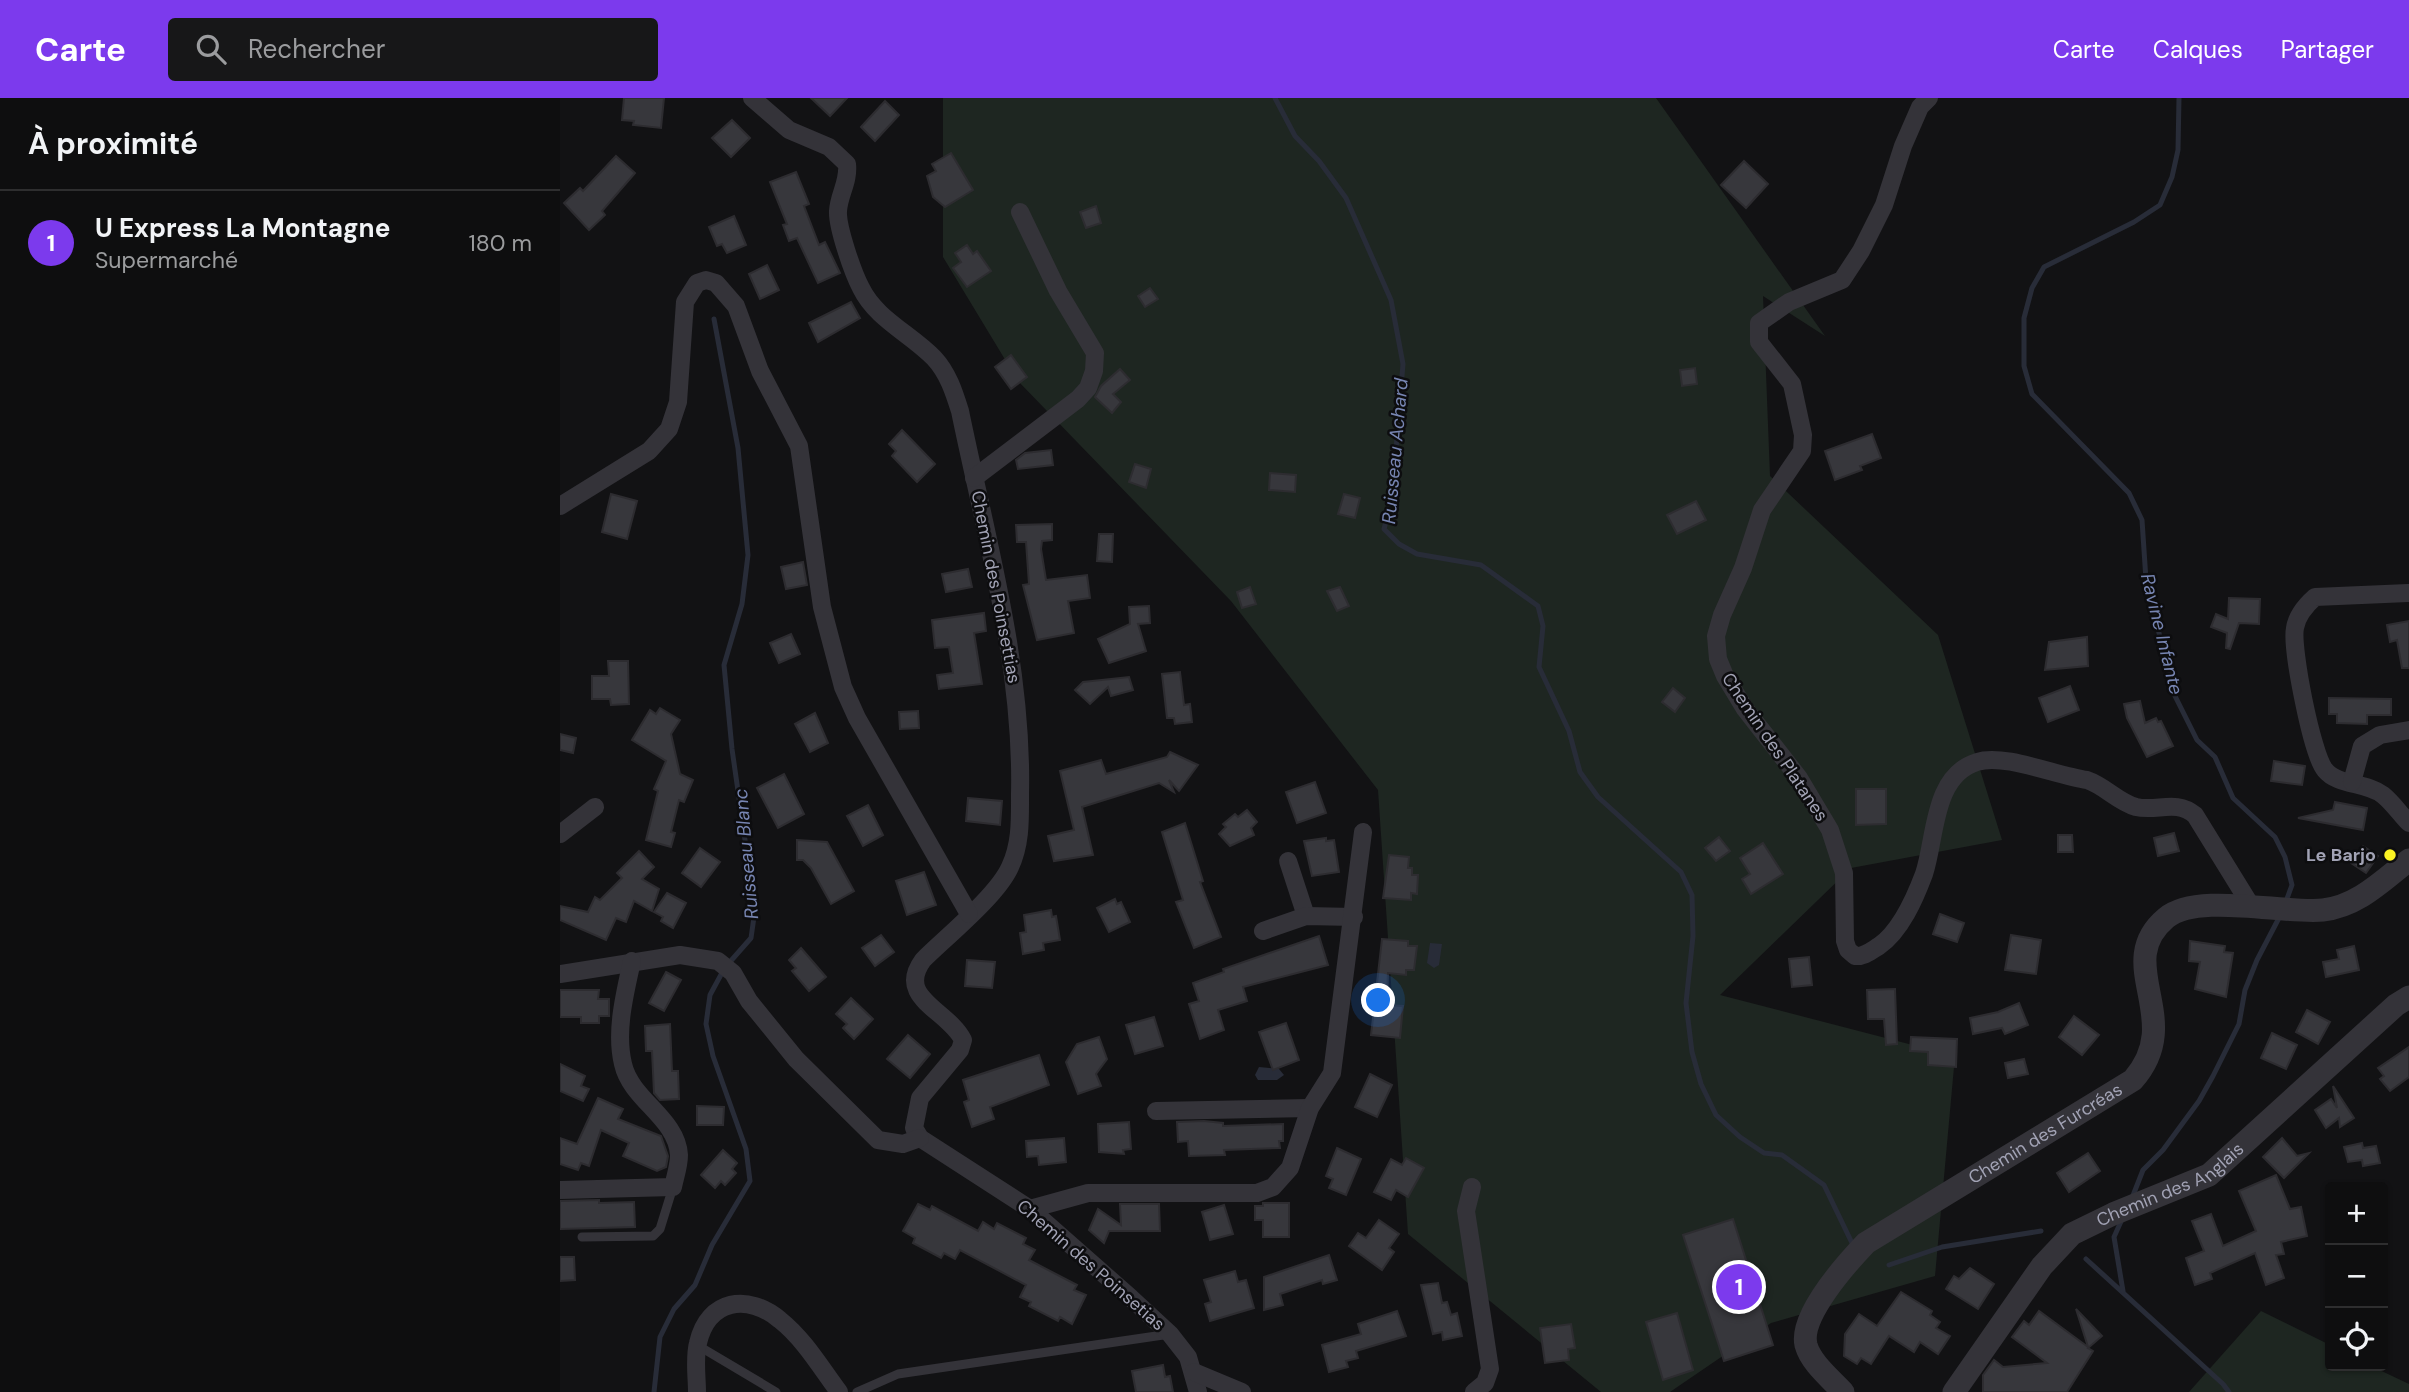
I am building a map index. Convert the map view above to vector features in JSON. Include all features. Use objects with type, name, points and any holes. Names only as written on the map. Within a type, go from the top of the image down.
[{"type":"street","name":"Chemin des Poinsettias","points":[[752,98],[789,130],[829,147],[847,164],[848,175],[838,218],[861,288],[884,317],[934,359],[949,380],[960,411],[1016,678],[1021,751],[1019,839],[1015,855],[998,885],[923,960],[914,975],[913,985],[919,996],[955,1027],[963,1040],[960,1050],[920,1098],[914,1129],[920,1138]]},
{"type":"street","name":"Chemin des Platanes","points":[[1929,98],[1920,107],[1903,146],[1884,205],[1861,251],[1842,280],[1789,302],[1759,323],[1759,342],[1793,384],[1803,435],[1802,451],[1781,487],[1762,510],[1743,568],[1722,615],[1716,636],[1718,659],[1725,676],[1799,778],[1830,830],[1844,873],[1845,941],[1847,950],[1855,956],[1866,954],[1883,943],[1904,917],[1924,872],[1932,829],[1954,779],[1964,768],[1991,760],[2095,782],[2137,807],[2171,806],[2188,810],[2199,822],[2253,909]]},
{"type":"street","points":[[974,478],[1078,399],[1088,388],[1094,370],[1095,354],[1058,291],[1020,212]]},
{"type":"street","points":[[560,506],[649,451],[669,429],[678,402],[685,302],[697,283],[706,280],[716,284],[736,306],[760,370],[799,446],[822,607],[843,687],[857,718],[969,914]]},
{"type":"street","points":[[2408,593],[2315,597],[2305,605],[2294,629],[2310,736],[2323,769],[2334,778],[2352,782],[2383,795],[2409,824]]},
{"type":"street","points":[[2352,782],[2362,746],[2380,735],[2409,730]]},
{"type":"street","points":[[560,834],[595,807]]},
{"type":"street","points":[[1030,1209],[1088,1193],[1257,1193],[1273,1187],[1290,1168],[1310,1108],[1332,1073],[1363,832]]},
{"type":"street","points":[[1288,860],[1306,916]]},
{"type":"street","name":"Chemin des Furcréas","points":[[1843,1392],[1814,1361],[1806,1344],[1806,1328],[1842,1268],[1866,1243],[2133,1080],[2150,1054],[2154,1034],[2155,1014],[2143,957],[2146,945],[2166,917],[2185,909],[2209,906],[2323,910],[2352,903],[2409,860]]},
{"type":"street","points":[[1263,931],[1306,916],[1354,917]]},
{"type":"street","points":[[560,974],[680,955],[718,961],[733,972],[749,1002],[796,1059],[878,1140],[903,1144],[920,1138]]},
{"type":"street","points":[[560,1190],[673,1187],[679,1159],[674,1135],[630,1083],[623,1065],[623,1004],[632,961]]},
{"type":"street","name":"Chemin des Anglais","points":[[1954,1392],[2042,1266],[2072,1234],[2113,1214],[2209,1175],[2385,1014],[2409,997]]},
{"type":"street","points":[[1156,1111],[1310,1108]]},
{"type":"street","name":"Chemin des Poinsetias","points":[[920,1138],[1030,1209],[1170,1334],[1188,1357],[1198,1392]]},
{"type":"street","points":[[1472,1187],[1466,1211],[1490,1369],[1485,1382],[1474,1392]]},
{"type":"street","points":[[697,1392],[697,1345],[706,1322],[717,1309],[745,1302],[780,1319],[839,1392]]},
{"type":"street","points":[[1194,1372],[1242,1392]]},
{"type":"lane","points":[[582,1237],[653,1236],[660,1229],[673,1187]]},
{"type":"lane","points":[[857,1392],[898,1374],[1170,1334]]},
{"type":"lane","points":[[697,1345],[776,1392]]},
{"type":"shaded area","points":[[943,98],[1656,98],[1825,336],[1763,296],[1770,476],[1938,635],[2002,840],[1851,868],[1720,995],[1955,1056],[1935,1276],[1771,1323],[1670,1392],[1601,1392],[1408,1234],[1378,790],[1231,601],[1018,381],[943,257]]},
{"type":"shaded area","points":[[2261,1311],[2325,1343],[2325,1371],[2382,1371],[2409,1384],[2409,1392],[2189,1392]]},
{"type":"water","points":[[1430,943],[1442,944],[1439,965],[1434,968],[1427,963]]},
{"type":"water","points":[[1259,1067],[1279,1069],[1284,1075],[1277,1080],[1258,1080],[1255,1075]]},
{"type":"building","points":[[624,98],[664,98],[661,128],[633,125],[634,121],[622,120]]},
{"type":"building","points":[[811,98],[847,98],[830,116]]},
{"type":"building","points":[[885,101],[899,115],[875,141],[861,127]]},
{"type":"building","points":[[732,120],[750,138],[731,157],[712,138]]},
{"type":"building","points":[[951,153],[973,190],[945,207],[933,197],[927,176],[936,171],[932,164]]},
{"type":"building","points":[[616,156],[635,173],[602,211],[605,215],[589,230],[564,203],[580,188],[583,191]]},
{"type":"building","points":[[1744,161],[1768,184],[1746,208],[1721,185]]},
{"type":"building","points":[[796,172],[809,204],[804,206],[819,245],[825,242],[840,273],[818,283],[797,238],[789,241],[783,225],[787,224],[770,182]]},
{"type":"building","points":[[1096,206],[1101,223],[1086,228],[1080,212]]},
{"type":"building","points":[[734,216],[746,245],[727,253],[722,244],[717,246],[709,227]]},
{"type":"building","points":[[967,245],[973,254],[977,251],[991,271],[967,287],[953,268],[961,262],[955,253]]},
{"type":"building","points":[[767,265],[779,290],[760,299],[749,274]]},
{"type":"building","points":[[1150,288],[1158,299],[1145,307],[1138,296]]},
{"type":"building","points":[[851,302],[860,318],[818,342],[809,323]]},
{"type":"building","points":[[1011,355],[1027,377],[1011,389],[995,367]]},
{"type":"building","points":[[1695,368],[1697,384],[1682,386],[1680,370]]},
{"type":"building","points":[[1120,369],[1130,380],[1113,394],[1121,402],[1112,413],[1095,397],[1101,386]]},
{"type":"building","points":[[902,430],[935,464],[917,482],[892,456],[896,451],[889,444]]},
{"type":"building","points":[[1872,434],[1881,458],[1860,466],[1862,470],[1835,480],[1825,451]]},
{"type":"building","points":[[1051,450],[1053,465],[1018,469],[1016,460],[1025,453]]},
{"type":"building","points":[[1135,464],[1151,469],[1146,488],[1129,482]]},
{"type":"building","points":[[1270,473],[1296,475],[1295,492],[1269,490]]},
{"type":"building","points":[[611,494],[637,501],[627,539],[602,532]]},
{"type":"building","points":[[1344,494],[1360,498],[1355,518],[1338,514]]},
{"type":"building","points":[[1696,501],[1706,520],[1677,534],[1667,515]]},
{"type":"building","points":[[1052,524],[1052,540],[1042,541],[1041,549],[1046,580],[1087,575],[1090,598],[1068,601],[1074,633],[1037,640],[1023,585],[1029,584],[1026,542],[1017,542],[1016,525]]},
{"type":"building","points":[[1099,534],[1113,534],[1112,562],[1097,561]]},
{"type":"building","points":[[803,562],[807,585],[786,589],[781,567]]},
{"type":"building","points":[[968,569],[972,587],[946,592],[942,574]]},
{"type":"building","points":[[1250,587],[1256,604],[1242,608],[1237,592]]},
{"type":"building","points":[[1340,587],[1349,606],[1337,611],[1327,591]]},
{"type":"building","points":[[2229,598],[2260,599],[2259,624],[2239,623],[2230,649],[2226,648],[2227,633],[2211,627],[2216,614],[2228,619]]},
{"type":"building","points":[[1149,606],[1150,623],[1138,624],[1146,651],[1109,663],[1098,639],[1130,624],[1129,607]]},
{"type":"building","points":[[984,613],[986,631],[974,633],[982,684],[939,689],[937,675],[953,673],[949,647],[935,648],[932,620]]},
{"type":"building","points":[[2409,621],[2409,668],[2402,668],[2397,640],[2390,642],[2387,625]]},
{"type":"building","points":[[791,634],[800,654],[779,663],[770,643]]},
{"type":"building","points":[[2087,637],[2088,666],[2045,670],[2049,642]]},
{"type":"building","points":[[608,661],[628,661],[629,704],[611,705],[610,699],[592,699],[592,676],[609,676]]},
{"type":"building","points":[[1180,672],[1184,705],[1190,704],[1192,722],[1175,724],[1174,718],[1167,718],[1162,674]]},
{"type":"building","points":[[1129,677],[1133,690],[1111,696],[1108,687],[1090,704],[1075,690],[1083,682]]},
{"type":"building","points":[[2070,686],[2079,710],[2048,722],[2039,698]]},
{"type":"building","points":[[1673,688],[1685,698],[1675,712],[1662,702]]},
{"type":"building","points":[[2329,698],[2391,699],[2391,715],[2367,715],[2367,724],[2337,723],[2337,714],[2329,714]]},
{"type":"building","points":[[2140,701],[2145,723],[2156,718],[2158,722],[2161,721],[2173,746],[2147,757],[2127,718],[2124,704]]},
{"type":"building","points":[[660,708],[680,720],[671,734],[680,774],[693,780],[684,802],[679,800],[671,832],[675,833],[671,847],[646,840],[658,791],[654,789],[666,761],[632,740],[650,710],[656,714]]},
{"type":"building","points":[[918,711],[919,728],[900,729],[899,712]]},
{"type":"building","points":[[815,713],[828,743],[810,752],[795,724]]},
{"type":"building","points":[[560,734],[576,738],[573,753],[560,750]]},
{"type":"building","points":[[1170,752],[1198,765],[1179,791],[1169,780],[1174,792],[1159,783],[1082,807],[1093,855],[1054,861],[1048,836],[1074,830],[1060,771],[1101,760],[1106,774],[1167,757]]},
{"type":"building","points":[[2274,761],[2305,766],[2302,785],[2271,781]]},
{"type":"building","points":[[784,774],[804,814],[778,828],[757,788]]},
{"type":"building","points":[[1315,782],[1326,813],[1297,823],[1286,792]]},
{"type":"building","points":[[1856,789],[1886,789],[1886,824],[1856,825]]},
{"type":"building","points":[[968,798],[1002,801],[1000,825],[966,821]]},
{"type":"building","points":[[2335,802],[2367,808],[2363,830],[2298,818],[2333,810]]},
{"type":"building","points":[[868,805],[883,835],[863,846],[847,816]]},
{"type":"building","points":[[1247,810],[1257,822],[1251,828],[1254,835],[1230,846],[1219,834],[1226,827],[1223,824],[1235,814],[1238,817]]},
{"type":"building","points":[[1185,823],[1203,881],[1200,882],[1221,937],[1194,948],[1176,902],[1183,900],[1162,832]]},
{"type":"building","points":[[2174,833],[2179,851],[2158,856],[2154,838]]},
{"type":"building","points":[[2058,835],[2072,835],[2073,852],[2058,852]]},
{"type":"building","points":[[1719,837],[1730,851],[1716,861],[1705,848]]},
{"type":"building","points":[[1326,838],[1326,841],[1334,840],[1339,872],[1312,876],[1304,841]]},
{"type":"building","points":[[797,840],[827,842],[854,891],[831,904],[811,868],[803,860],[797,860]]},
{"type":"building","points":[[1763,843],[1783,874],[1751,894],[1742,879],[1750,874],[1740,858]]},
{"type":"building","points":[[2363,846],[2378,856],[2366,873],[2351,863]]},
{"type":"building","points":[[700,848],[720,862],[701,887],[682,873]]},
{"type":"building","points":[[639,851],[654,867],[642,879],[659,889],[652,911],[634,901],[626,922],[616,918],[606,940],[560,920],[560,906],[588,912],[595,897],[600,900],[622,878],[617,873]]},
{"type":"building","points":[[1389,855],[1409,857],[1408,868],[1412,868],[1412,875],[1418,875],[1417,894],[1411,893],[1411,900],[1383,898]]},
{"type":"building","points":[[924,872],[936,905],[907,915],[896,881]]},
{"type":"building","points":[[667,893],[686,903],[673,928],[661,921],[663,917],[654,912]]},
{"type":"building","points":[[1115,899],[1117,904],[1121,902],[1130,922],[1109,932],[1097,908]]},
{"type":"building","points":[[1051,910],[1052,917],[1056,916],[1060,940],[1043,943],[1044,950],[1023,954],[1020,933],[1026,932],[1024,915]]},
{"type":"building","points":[[1940,914],[1964,923],[1957,942],[1933,934]]},
{"type":"building","points":[[881,935],[894,952],[875,966],[862,948]]},
{"type":"building","points":[[2011,935],[2041,940],[2036,974],[2005,970]]},
{"type":"building","points":[[1319,936],[1328,965],[1243,987],[1247,1001],[1218,1010],[1224,1030],[1200,1039],[1189,1004],[1199,1001],[1193,983],[1224,972],[1223,969]]},
{"type":"building","points":[[1382,939],[1408,941],[1408,946],[1417,946],[1414,970],[1406,970],[1406,975],[1388,973],[1387,1005],[1403,1006],[1400,1038],[1371,1035]]},
{"type":"building","points":[[2190,941],[2225,946],[2224,952],[2233,953],[2226,997],[2195,989],[2200,962],[2189,961]]},
{"type":"building","points":[[2354,946],[2359,970],[2326,977],[2323,962],[2339,959],[2337,950]]},
{"type":"building","points":[[801,948],[826,977],[809,991],[792,971],[796,968],[789,960]]},
{"type":"building","points":[[1809,957],[1812,985],[1792,987],[1789,959]]},
{"type":"building","points":[[967,960],[995,962],[992,988],[965,986]]},
{"type":"building","points":[[666,972],[681,980],[664,1011],[649,1003]]},
{"type":"building","points":[[1895,989],[1897,1044],[1886,1045],[1884,1019],[1868,1019],[1867,990]]},
{"type":"building","points":[[560,990],[599,990],[598,999],[609,999],[609,1016],[599,1016],[599,1023],[581,1023],[581,1017],[560,1017]]},
{"type":"building","points":[[851,998],[873,1019],[854,1039],[843,1028],[847,1024],[836,1014]]},
{"type":"building","points":[[2019,1003],[2028,1025],[2005,1034],[2002,1028],[1973,1034],[1970,1018],[1998,1012]]},
{"type":"building","points":[[2307,1010],[2330,1022],[2318,1044],[2296,1032]]},
{"type":"building","points":[[2074,1016],[2099,1035],[2082,1055],[2059,1037]]},
{"type":"building","points":[[1154,1017],[1163,1046],[1135,1054],[1126,1025]]},
{"type":"building","points":[[1286,1023],[1299,1060],[1273,1070],[1259,1032]]},
{"type":"building","points":[[670,1024],[672,1071],[678,1071],[679,1099],[660,1100],[654,1093],[652,1051],[646,1051],[645,1026]]},
{"type":"building","points":[[2272,1033],[2297,1045],[2286,1069],[2261,1058]]},
{"type":"building","points":[[908,1035],[930,1054],[910,1078],[887,1059]]},
{"type":"building","points":[[1099,1037],[1107,1059],[1096,1074],[1101,1086],[1078,1094],[1066,1062],[1077,1044]]},
{"type":"building","points":[[1911,1037],[1957,1039],[1956,1067],[1928,1065],[1928,1052],[1910,1051]]},
{"type":"building","points":[[2409,1047],[2409,1077],[2390,1091],[2380,1079],[2384,1076],[2378,1068]]},
{"type":"building","points":[[1039,1055],[1049,1085],[990,1107],[994,1119],[972,1127],[964,1102],[969,1100],[963,1080]]},
{"type":"building","points":[[2024,1059],[2028,1074],[2008,1078],[2005,1063]]},
{"type":"building","points":[[560,1064],[585,1076],[581,1086],[589,1089],[583,1101],[560,1091]]},
{"type":"building","points":[[1370,1074],[1392,1085],[1377,1117],[1355,1107]]},
{"type":"building","points":[[2333,1086],[2354,1118],[2340,1127],[2339,1118],[2326,1128],[2315,1110],[2331,1099],[2337,1108]]},
{"type":"building","points":[[598,1098],[623,1109],[618,1119],[661,1136],[668,1156],[666,1167],[657,1171],[623,1156],[629,1143],[601,1130],[589,1166],[581,1163],[578,1170],[560,1164],[560,1138],[577,1144]]},
{"type":"building","points":[[697,1106],[724,1107],[723,1125],[697,1125]]},
{"type":"building","points":[[1129,1122],[1131,1149],[1123,1150],[1124,1154],[1099,1152],[1098,1124]]},
{"type":"building","points":[[1177,1122],[1223,1123],[1223,1126],[1283,1124],[1283,1141],[1279,1141],[1280,1148],[1224,1150],[1225,1155],[1189,1156],[1188,1141],[1178,1142]]},
{"type":"building","points":[[1064,1138],[1066,1162],[1039,1165],[1038,1156],[1027,1157],[1026,1141]]},
{"type":"building","points":[[2282,1138],[2297,1156],[2309,1153],[2284,1178],[2263,1157]]},
{"type":"building","points":[[2362,1143],[2363,1148],[2376,1146],[2380,1163],[2363,1166],[2362,1160],[2348,1162],[2344,1147]]},
{"type":"building","points":[[1337,1148],[1361,1159],[1346,1195],[1329,1188],[1333,1179],[1326,1176]]},
{"type":"building","points":[[723,1150],[737,1163],[732,1169],[736,1173],[725,1185],[721,1181],[715,1188],[701,1175]]},
{"type":"building","points":[[2088,1153],[2100,1171],[2069,1192],[2057,1173]]},
{"type":"building","points":[[1406,1158],[1424,1168],[1408,1197],[1396,1190],[1391,1200],[1374,1192],[1391,1159],[1402,1165]]},
{"type":"building","points":[[2276,1175],[2290,1209],[2301,1207],[2307,1236],[2281,1242],[2284,1254],[2276,1255],[2284,1278],[2266,1285],[2255,1253],[2210,1273],[2212,1279],[2195,1285],[2186,1258],[2204,1251],[2192,1221],[2211,1214],[2223,1246],[2256,1231],[2239,1191]]},
{"type":"building","points":[[599,1200],[599,1203],[634,1202],[635,1227],[560,1229],[560,1201]]},
{"type":"building","points":[[1263,1203],[1289,1203],[1289,1237],[1263,1237],[1263,1220],[1255,1220],[1255,1206],[1263,1206]]},
{"type":"building","points":[[918,1204],[930,1210],[932,1206],[978,1231],[983,1222],[994,1229],[997,1223],[1026,1238],[1023,1244],[1035,1250],[1029,1260],[1077,1285],[1074,1290],[1086,1295],[1072,1324],[1060,1317],[1058,1321],[1029,1306],[1031,1302],[1020,1297],[1026,1285],[960,1250],[955,1259],[944,1253],[941,1258],[913,1243],[915,1238],[903,1231]]},
{"type":"building","points":[[1120,1204],[1159,1204],[1160,1231],[1109,1231],[1104,1243],[1089,1230],[1098,1209],[1121,1225]]},
{"type":"building","points":[[1224,1205],[1233,1234],[1210,1240],[1202,1212]]},
{"type":"building","points":[[1733,1219],[1773,1345],[1724,1361],[1683,1235]]},
{"type":"building","points":[[1379,1220],[1399,1234],[1389,1248],[1394,1252],[1382,1270],[1349,1246],[1358,1233],[1366,1238]]},
{"type":"building","points":[[1329,1255],[1337,1280],[1323,1284],[1322,1280],[1280,1294],[1283,1305],[1264,1310],[1264,1277]]},
{"type":"building","points":[[560,1257],[574,1257],[575,1280],[560,1281]]},
{"type":"building","points":[[1970,1268],[1994,1284],[1978,1309],[1946,1289],[1954,1276],[1959,1279]]},
{"type":"building","points":[[1235,1271],[1238,1282],[1246,1280],[1254,1308],[1210,1321],[1205,1304],[1211,1302],[1204,1280]]},
{"type":"building","points":[[1438,1283],[1442,1303],[1447,1302],[1451,1315],[1457,1313],[1462,1336],[1443,1340],[1442,1332],[1433,1334],[1421,1285]]},
{"type":"building","points":[[1901,1292],[1932,1311],[1930,1315],[1940,1322],[1936,1328],[1950,1336],[1938,1354],[1920,1342],[1914,1352],[1889,1336],[1871,1364],[1861,1358],[1857,1364],[1844,1356],[1845,1334],[1859,1314],[1877,1326]]},
{"type":"building","points":[[2076,1309],[2102,1336],[2088,1348],[2093,1351],[2067,1392],[1983,1392],[1983,1375],[1994,1360],[2003,1367],[2047,1363],[2012,1337],[2024,1321],[2029,1325],[2039,1311],[2088,1347]]},
{"type":"building","points":[[1397,1311],[1406,1336],[1356,1351],[1358,1358],[1346,1361],[1348,1367],[1329,1372],[1322,1345],[1361,1334],[1358,1324]]},
{"type":"building","points":[[1677,1313],[1693,1370],[1663,1380],[1646,1322]]},
{"type":"building","points":[[1571,1324],[1575,1348],[1568,1349],[1569,1360],[1545,1363],[1540,1328]]},
{"type":"building","points":[[1163,1365],[1165,1377],[1170,1376],[1173,1392],[1136,1392],[1132,1371]]},
{"type":"waterway","name":"Ruisseau Achard","points":[[1275,98],[1295,136],[1319,161],[1346,198],[1391,300],[1403,364],[1392,499],[1384,529],[1399,544],[1417,554],[1481,565],[1538,606],[1543,626],[1539,667],[1569,731],[1580,772],[1598,797],[1681,872],[1692,895],[1693,936],[1686,1003],[1692,1052],[1701,1084],[1716,1115],[1740,1137],[1764,1153],[1782,1155],[1824,1185],[1852,1243]]},
{"type":"waterway","name":"Ravine Infante","points":[[2179,98],[2178,150],[2172,177],[2160,205],[2134,222],[2044,267],[2032,288],[2024,318],[2024,366],[2032,394],[2129,493],[2142,520],[2146,580],[2174,694],[2197,740],[2215,757],[2233,798],[2275,837],[2285,857],[2292,885],[2285,904]]},
{"type":"waterway","name":"Ruisseau Blanc","points":[[714,319],[738,448],[748,555],[742,604],[724,665],[732,749],[755,910],[751,938],[729,963]]},
{"type":"waterway","name":"Ravine Infante","points":[[2132,1198],[2143,1170],[2163,1150],[2199,1101],[2213,1076],[2239,1024],[2245,990],[2257,960],[2280,916]]},
{"type":"waterway","name":"Ruisseau Blanc","points":[[654,1392],[660,1337],[674,1309],[695,1285],[712,1245],[750,1181],[746,1149],[713,1056],[706,1024],[710,995],[723,971]]},
{"type":"waterway","name":"Ravine Infante","points":[[2123,1217],[2114,1237],[2123,1291]]},
{"type":"waterway","name":"Ruisseau Achard","points":[[1889,1265],[1942,1247],[2041,1231]]},
{"type":"waterway","name":"Ruisseau Achard","points":[[2086,1259],[2229,1392]]},
{"type":"place","name":"Le Barjo","points":[[2390,855]]},
{"type":"place","name":"U Express La Montagne","points":[[1739,1287]]}]
